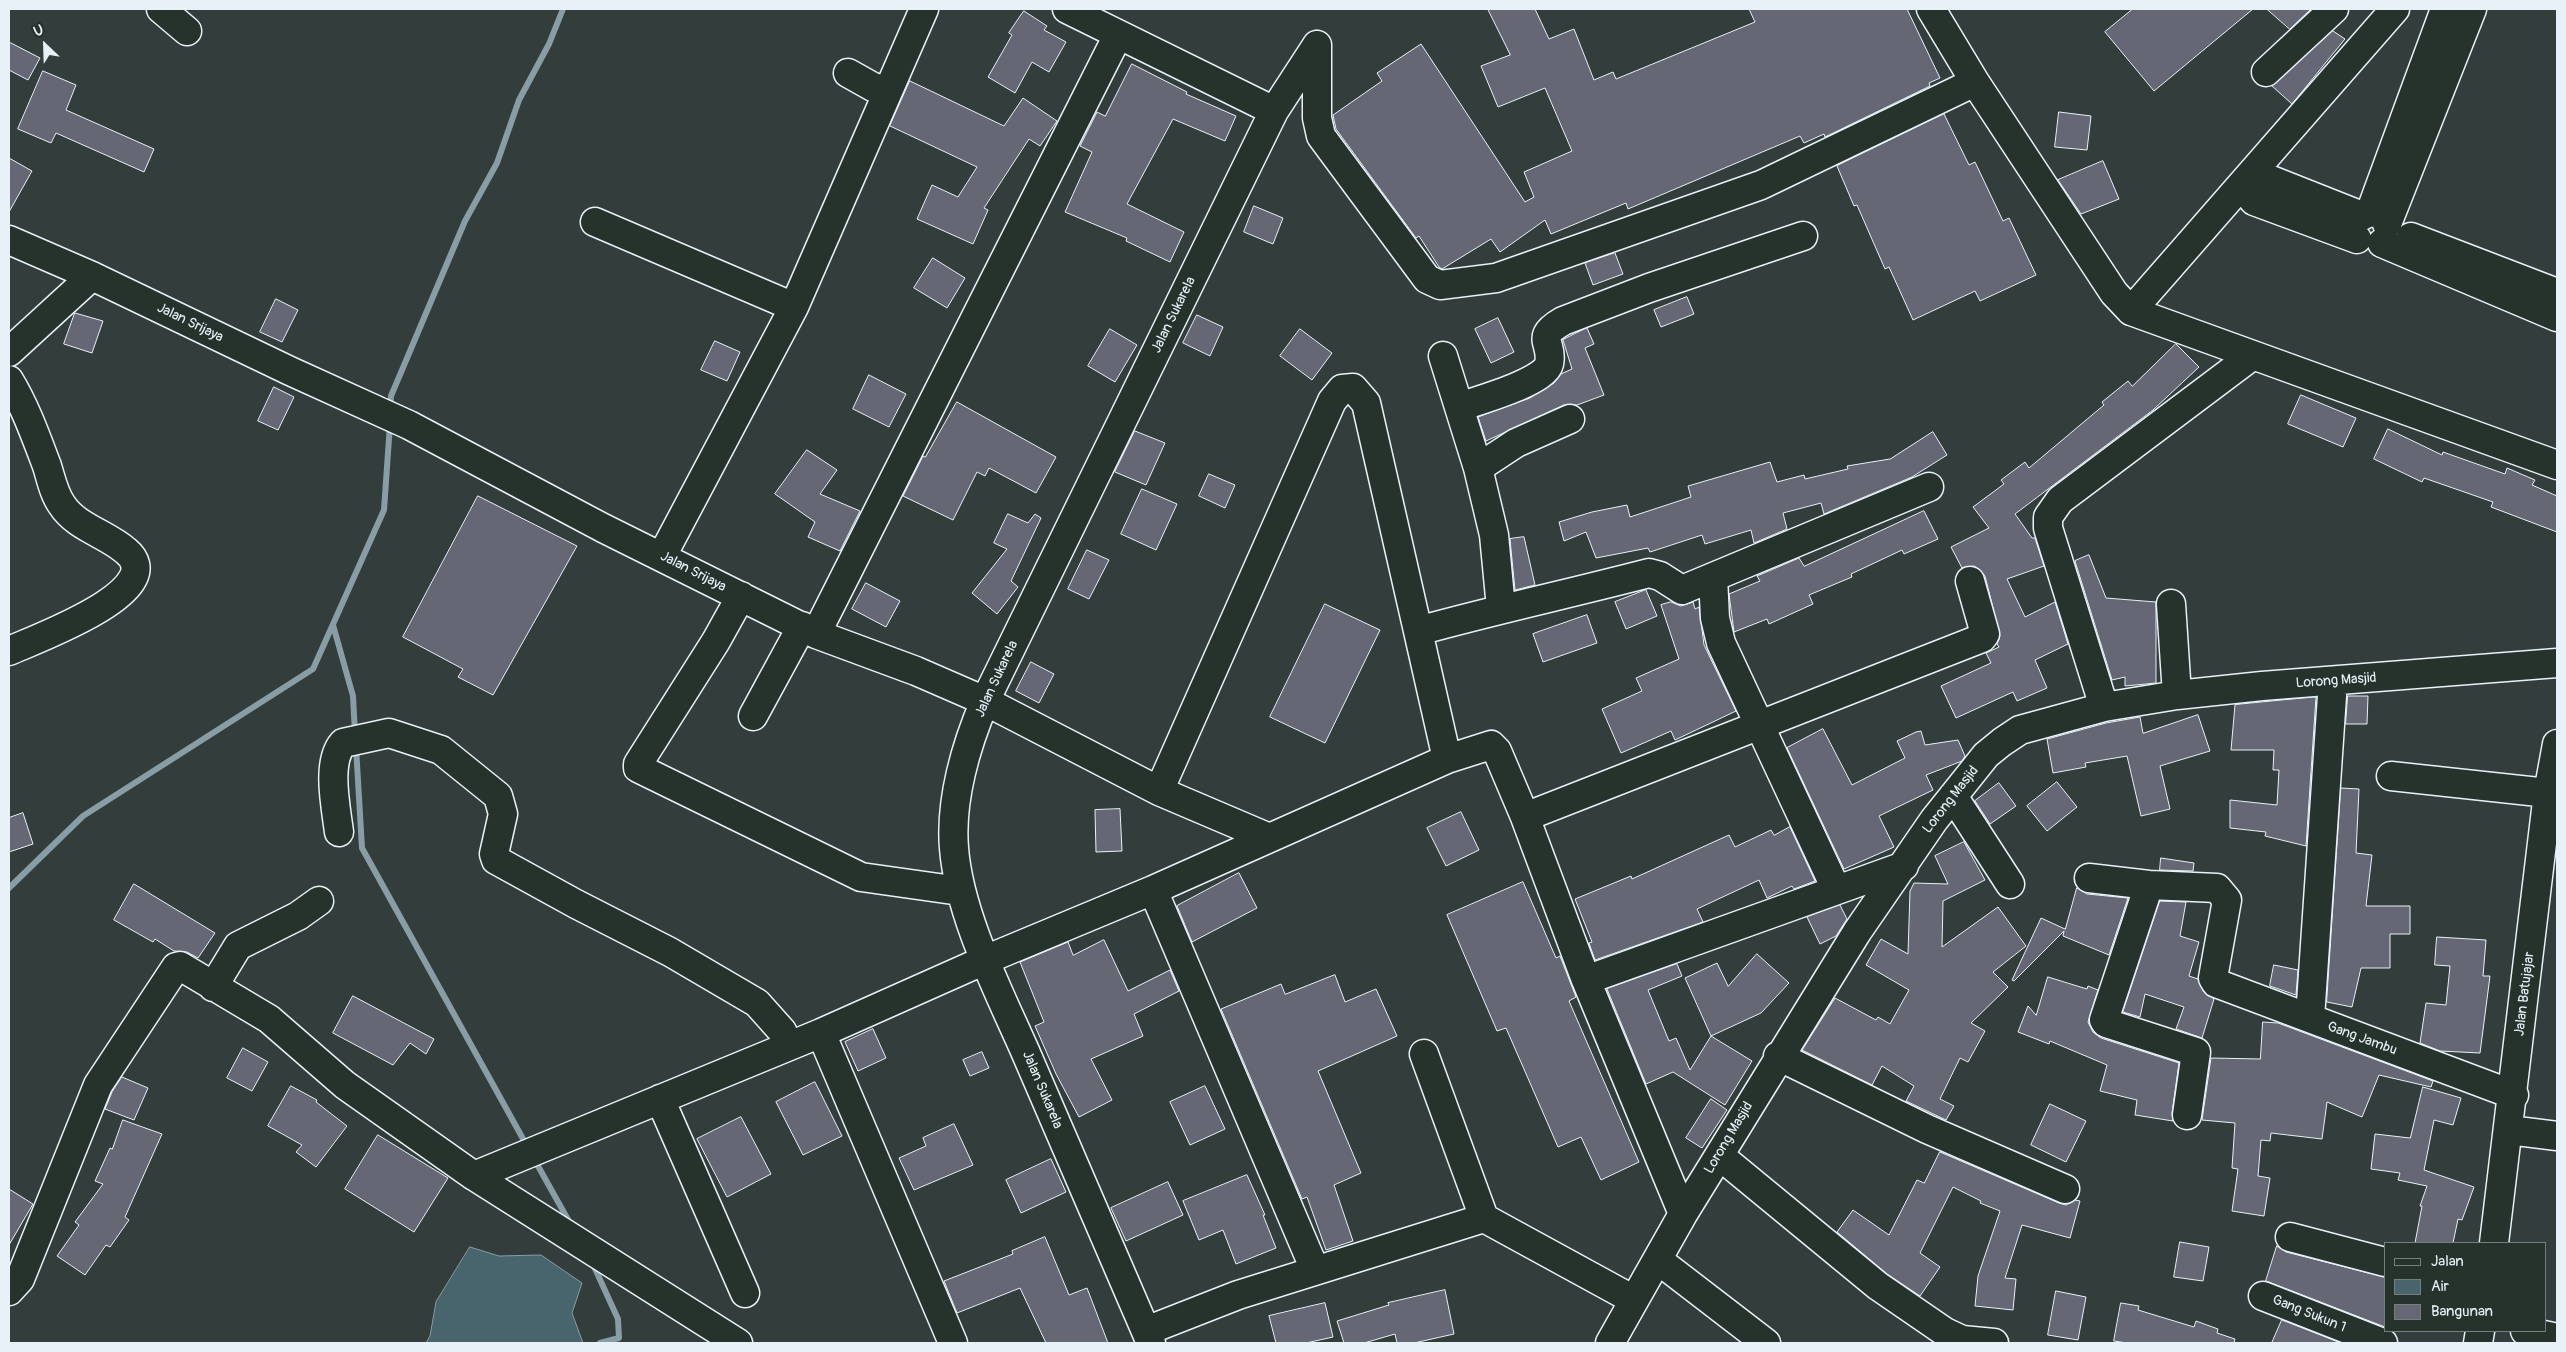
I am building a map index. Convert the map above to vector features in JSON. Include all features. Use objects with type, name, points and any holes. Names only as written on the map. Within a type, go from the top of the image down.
[{"type":"street","points":[[161,9],[187,31]]},
{"type":"street","points":[[662,556],[794,307],[924,9]]},
{"type":"street","points":[[1067,9],[1108,23],[1274,111]]},
{"type":"street","points":[[1931,9],[1975,82],[2114,293],[2131,311],[2557,465]]},
{"type":"street","points":[[2266,72],[2334,9]]},
{"type":"street","points":[[2131,311],[2396,9]]},
{"type":"street","points":[[2374,227],[2445,9]]},
{"type":"street","points":[[2374,227],[2472,9]]},
{"type":"street","points":[[753,716],[809,630],[1108,23]]},
{"type":"street","name":"Jalan Sukarela","points":[[1148,1337],[985,960],[960,891],[954,847],[955,810],[970,742],[985,701],[1274,111],[1318,45],[1317,118],[1321,136],[1427,279],[1440,285],[1496,278],[1761,185],[1975,82]]},
{"type":"street","points":[[848,73],[873,87],[887,91]]},
{"type":"street","points":[[595,222],[794,307]]},
{"type":"street","points":[[2374,227],[2458,254],[2557,293]]},
{"type":"street","points":[[2374,227],[2557,316]]},
{"type":"street","points":[[1458,407],[1523,385],[1545,370],[1549,364],[1546,339],[1550,328],[1562,321],[1649,288],[1803,236]]},
{"type":"street","name":"Jalan Srijaya","points":[[9,240],[92,276],[409,425],[603,528],[809,630],[916,671],[985,701],[1159,791],[1267,837]]},
{"type":"street","points":[[9,352],[92,276]]},
{"type":"street","points":[[2104,706],[2057,562],[2048,528],[2048,517],[2060,500],[2253,355]]},
{"type":"street","points":[[1444,356],[1478,468],[1494,535],[1501,608]]},
{"type":"street","points":[[9,380],[17,392],[42,452],[60,503],[66,512],[126,550],[134,560],[137,571],[134,579],[111,602],[68,625],[9,651]]},
{"type":"street","points":[[1159,791],[1332,401],[1342,389],[1353,388],[1366,403],[1447,759]]},
{"type":"street","points":[[1478,468],[1516,443],[1570,419]]},
{"type":"street","points":[[1418,631],[1501,608],[1526,604],[1649,573],[1660,576],[1682,590],[1929,487]]},
{"type":"street","points":[[1713,577],[1716,618],[1721,643],[1758,726],[1836,889]]},
{"type":"street","points":[[1525,816],[1982,638],[1985,634],[1970,581]]},
{"type":"street","points":[[741,596],[716,642],[638,764],[638,768],[861,878],[960,891]]},
{"type":"street","points":[[2172,604],[2177,695]]},
{"type":"street","name":"Lorong Masjid","points":[[1610,1343],[1683,1214],[1720,1156],[1778,1056],[1857,932],[1934,820],[1986,755],[2020,730],[2104,706],[2177,695],[2557,663]]},
{"type":"street","points":[[2310,1018],[2333,681]]},
{"type":"street","points":[[339,832],[333,777],[336,752],[354,740],[389,733],[441,750],[498,796],[503,814],[494,854],[496,860],[576,904],[670,952],[757,1003],[782,1031],[789,1046]]},
{"type":"street","points":[[474,1176],[821,1033],[985,960],[1153,890],[1267,837],[1447,759],[1491,745],[1495,747],[1525,816],[1586,980],[1683,1214]]},
{"type":"street","points":[[2390,776],[2554,770]]},
{"type":"street","name":"Jalan Batujajar","points":[[2494,1242],[2554,770]]},
{"type":"street","points":[[1953,796],[2010,884]]},
{"type":"street","points":[[1586,980],[1904,866]]},
{"type":"street","points":[[2089,878],[2149,885],[2104,1020],[2196,1052],[2187,1115]]},
{"type":"street","name":"Gang Jambu","points":[[2149,885],[2217,888],[2225,896],[2227,900],[2212,978],[2216,983],[2514,1095]]},
{"type":"street","points":[[1153,890],[1315,1270]]},
{"type":"street","points":[[213,987],[238,946],[298,916],[319,901]]},
{"type":"street","points":[[9,1291],[20,1279],[98,1085],[176,967],[180,966],[269,1019],[345,1085],[474,1176],[738,1343]]},
{"type":"street","points":[[821,1033],[953,1343]]},
{"type":"street","points":[[1424,1054],[1484,1218],[1634,1300]]},
{"type":"street","points":[[1778,1056],[1927,1129],[2065,1189]]},
{"type":"street","points":[[660,1099],[745,1293]]},
{"type":"street","points":[[2509,1130],[2557,1136]]},
{"type":"street","points":[[1720,1156],[1878,1286],[1945,1332],[1961,1342],[1994,1343]]},
{"type":"street","points":[[1148,1337],[1238,1295],[1484,1218]]},
{"type":"street","points":[[2290,1237],[2384,1262]]},
{"type":"street","points":[[1658,1260],[1766,1343]]},
{"type":"street","name":"Gang Sukun 1","points":[[2263,1296],[2383,1343]]},
{"type":"street","points":[[2529,1332],[2557,1339],[2556,1343]]},
{"type":"water","points":[[470,1247],[499,1256],[541,1255],[582,1283],[572,1313],[583,1343],[426,1343],[430,1336],[436,1302]]},
{"type":"building","points":[[1488,9],[1535,9],[1549,39],[1574,29],[1594,80],[1613,72],[1616,79],[1755,22],[1749,9],[1907,9],[1940,78],[1929,83],[1930,86],[1825,137],[1824,134],[1804,143],[1800,136],[1628,209],[1626,203],[1551,234],[1545,220],[1500,252],[1491,239],[1442,269],[1419,236],[1416,238],[1336,129],[1333,115],[1382,81],[1377,73],[1421,44],[1525,202],[1534,197],[1524,172],[1572,151],[1545,88],[1498,107],[1481,66],[1510,55]]},
{"type":"building","points":[[2133,9],[2253,9],[2154,91],[2105,32]]},
{"type":"building","points":[[2267,9],[2311,9],[2290,29]]},
{"type":"building","points":[[1024,11],[1047,26],[1044,30],[1066,42],[1049,72],[1032,62],[1015,93],[988,77],[1012,35],[1009,33]]},
{"type":"building","points":[[2333,31],[2345,39],[2292,104],[2272,86]]},
{"type":"building","points":[[9,42],[40,58],[28,80],[9,70]]},
{"type":"building","points":[[1132,64],[1187,92],[1186,94],[1236,116],[1225,141],[1173,119],[1127,204],[1184,232],[1170,262],[1126,241],[1127,238],[1065,212],[1092,152],[1080,146],[1097,112],[1105,116]]},
{"type":"building","points":[[43,71],[76,85],[66,110],[154,149],[144,172],[56,133],[51,143],[18,129]]},
{"type":"building","points":[[910,81],[1004,126],[1023,98],[1057,121],[1040,146],[1029,139],[984,208],[988,210],[973,244],[917,219],[932,185],[958,197],[977,167],[890,126]]},
{"type":"building","points":[[2059,112],[2091,116],[2087,150],[2055,147]]},
{"type":"building","points":[[1944,114],[1969,165],[1975,162],[2003,221],[2009,218],[2036,275],[1980,301],[1975,291],[1913,320],[1889,267],[1885,269],[1857,205],[1854,206],[1837,166]]},
{"type":"building","points":[[9,158],[32,171],[9,212]]},
{"type":"building","points":[[2103,161],[2119,199],[2081,214],[2058,180]]},
{"type":"building","points":[[1254,206],[1283,218],[1273,244],[1244,232]]},
{"type":"building","points":[[1615,253],[1623,274],[1593,285],[1585,263]]},
{"type":"building","points":[[933,258],[965,278],[947,308],[914,288]]},
{"type":"building","points":[[1687,297],[1694,314],[1661,327],[1654,310]]},
{"type":"building","points":[[276,299],[298,310],[282,342],[260,332]]},
{"type":"building","points":[[75,313],[103,321],[92,353],[64,344]]},
{"type":"building","points":[[1197,315],[1223,327],[1210,356],[1183,343]]},
{"type":"building","points":[[1498,318],[1514,352],[1491,363],[1475,329]]},
{"type":"building","points":[[1587,328],[1594,344],[1585,348],[1604,395],[1577,405],[1564,405],[1486,441],[1478,417],[1530,398],[1554,383],[1561,374],[1572,369],[1563,340]]},
{"type":"building","points":[[1110,329],[1137,345],[1115,382],[1088,366]]},
{"type":"building","points":[[1300,329],[1332,353],[1312,380],[1280,356]]},
{"type":"building","points":[[715,341],[740,352],[727,381],[701,370]]},
{"type":"building","points":[[2176,344],[2199,367],[2153,410],[2015,514],[2032,538],[2035,538],[2044,566],[2007,579],[2025,617],[2055,602],[2068,644],[2035,660],[2047,688],[2017,701],[2013,692],[1956,718],[1941,686],[1991,663],[1986,653],[1999,647],[1997,644],[2000,636],[1985,576],[1974,566],[1962,568],[1951,547],[1989,528],[1973,507],[2004,484],[2001,480],[2025,462],[2029,468],[2104,405],[2102,402],[2128,381],[2132,386]]},
{"type":"building","points":[[869,375],[906,394],[889,427],[853,409]]},
{"type":"building","points":[[274,387],[294,397],[278,430],[258,421]]},
{"type":"building","points":[[2301,395],[2356,418],[2343,447],[2288,424]]},
{"type":"building","points":[[957,402],[1056,457],[1036,493],[989,468],[985,476],[977,472],[953,520],[903,496],[923,456],[925,457]]},
{"type":"building","points":[[2388,429],[2442,455],[2443,452],[2505,474],[2507,468],[2535,480],[2532,485],[2557,496],[2557,532],[2491,507],[2493,502],[2424,478],[2422,482],[2374,459]]},
{"type":"building","points":[[1135,431],[1165,443],[1146,485],[1115,472]]},
{"type":"building","points":[[1933,432],[1947,455],[1912,477],[1824,514],[1821,503],[1783,513],[1787,529],[1754,543],[1751,530],[1705,544],[1702,535],[1650,552],[1648,548],[1596,558],[1586,532],[1564,541],[1559,522],[1592,512],[1627,505],[1630,517],[1691,497],[1688,486],[1770,462],[1777,482],[1804,475],[1805,479],[1848,469],[1847,466],[1890,459]]},
{"type":"building","points":[[807,450],[837,470],[820,494],[860,511],[840,551],[808,537],[815,522],[775,494]]},
{"type":"building","points":[[1209,474],[1235,485],[1225,508],[1199,496]]},
{"type":"building","points":[[1142,489],[1177,504],[1156,550],[1121,534]]},
{"type":"building","points":[[478,496],[577,546],[493,695],[458,677],[463,669],[403,637]]},
{"type":"building","points":[[1924,511],[1938,539],[1904,554],[1902,550],[1851,574],[1852,577],[1809,595],[1813,604],[1769,624],[1767,619],[1734,632],[1729,594],[1760,581],[1757,576],[1799,558],[1804,566]]},
{"type":"building","points":[[1008,514],[1028,523],[1035,514],[1041,518],[1011,581],[1018,587],[997,614],[972,593],[1007,549],[994,543]]},
{"type":"building","points":[[1524,537],[1535,585],[1515,590],[1510,539]]},
{"type":"building","points":[[1087,550],[1109,560],[1089,599],[1068,589]]},
{"type":"building","points":[[2089,555],[2106,598],[2156,602],[2156,683],[2125,686],[2125,677],[2112,680],[2075,561]]},
{"type":"building","points":[[866,583],[900,601],[886,627],[852,609]]},
{"type":"building","points":[[1646,590],[1657,616],[1626,629],[1615,602]]},
{"type":"building","points":[[1671,602],[1681,606],[1693,602],[1695,609],[1699,607],[1704,645],[1736,711],[1675,740],[1671,731],[1621,753],[1602,709],[1642,691],[1636,678],[1679,659],[1661,605]]},
{"type":"building","points":[[1325,604],[1380,630],[1325,743],[1270,717]]},
{"type":"building","points":[[1587,615],[1597,643],[1543,662],[1533,634]]},
{"type":"building","points":[[1031,662],[1054,674],[1039,703],[1016,691]]},
{"type":"building","points":[[2348,696],[2368,696],[2367,724],[2346,724]]},
{"type":"building","points":[[2316,697],[2306,846],[2265,836],[2266,832],[2230,828],[2230,800],[2277,805],[2279,770],[2273,770],[2274,750],[2231,750],[2235,705]]},
{"type":"building","points":[[2198,715],[2210,751],[2160,766],[2170,809],[2141,816],[2127,756],[2085,763],[2086,767],[2053,773],[2047,739],[2106,723],[2140,717],[2143,733]]},
{"type":"building","points":[[1823,729],[1852,785],[1905,758],[1897,741],[1916,732],[1921,731],[1925,745],[1958,740],[1965,756],[1962,761],[1926,775],[1933,790],[1879,816],[1894,847],[1844,869],[1787,748]]},
{"type":"building","points":[[2057,782],[2077,807],[2047,831],[2027,806]]},
{"type":"building","points":[[1999,783],[2016,806],[1990,824],[1975,801]]},
{"type":"building","points":[[2341,788],[2359,789],[2356,853],[2372,855],[2366,906],[2410,906],[2410,934],[2390,934],[2390,968],[2361,968],[2352,1007],[2327,1002]]},
{"type":"building","points":[[1120,809],[1122,851],[1096,852],[1095,810]]},
{"type":"building","points":[[1461,812],[1479,850],[1446,866],[1427,828]]},
{"type":"building","points":[[23,813],[33,844],[9,852],[9,818]]},
{"type":"building","points":[[1790,827],[1815,881],[1794,889],[1792,886],[1767,898],[1759,880],[1697,909],[1703,922],[1595,960],[1589,943],[1592,942],[1575,899],[1631,876],[1632,879],[1729,835],[1735,847],[1771,830],[1774,835]]},
{"type":"building","points":[[1964,842],[1985,880],[1943,901],[1942,947],[1998,907],[2026,946],[1993,972],[2008,987],[1971,1023],[1985,1031],[1968,1062],[1960,1058],[1940,1099],[1954,1106],[1946,1120],[1906,1101],[1914,1086],[1882,1066],[1872,1085],[1802,1050],[1835,998],[1876,1020],[1878,1017],[1890,1024],[1909,990],[1866,965],[1881,939],[1908,954],[1910,891],[1914,883],[1948,884],[1935,856]]},
{"type":"building","points":[[2161,858],[2194,863],[2193,871],[2160,870]]},
{"type":"building","points":[[1239,873],[1257,908],[1192,942],[1177,906]]},
{"type":"building","points":[[1523,882],[1556,958],[1560,956],[1576,997],[1569,1001],[1639,1162],[1601,1180],[1581,1137],[1558,1147],[1506,1028],[1497,1031],[1447,915]]},
{"type":"building","points":[[134,884],[215,933],[198,958],[187,952],[174,951],[155,939],[153,942],[114,920]]},
{"type":"building","points":[[2077,888],[2087,894],[2128,898],[2109,955],[2063,936],[2064,931],[2014,981],[2012,980],[2041,918],[2065,929]]},
{"type":"building","points":[[2160,901],[2186,902],[2180,936],[2199,942],[2189,976],[2198,979],[2203,991],[2214,999],[2202,1038],[2176,1029],[2184,1007],[2145,994],[2140,1017],[2123,1012]]},
{"type":"building","points":[[1840,905],[1847,919],[1836,936],[1820,944],[1807,917]]},
{"type":"building","points":[[2437,937],[2486,940],[2483,976],[2490,976],[2480,1053],[2440,1051],[2420,1043],[2426,1003],[2446,1005],[2450,966],[2435,965]]},
{"type":"building","points":[[1104,940],[1128,991],[1170,970],[1179,991],[1134,1014],[1143,1036],[1091,1059],[1112,1100],[1079,1117],[1056,1074],[1035,1026],[1044,1022],[1020,962],[1068,942],[1073,955]]},
{"type":"building","points":[[1757,954],[1789,983],[1761,1013],[1711,1036],[1685,978],[1717,963],[1728,986]]},
{"type":"building","points":[[1677,964],[1682,976],[1648,990],[1669,1041],[1676,1038],[1690,1070],[1711,1036],[1752,1061],[1725,1105],[1673,1072],[1646,1084],[1607,989]]},
{"type":"building","points":[[2274,965],[2298,970],[2296,995],[2270,986]]},
{"type":"building","points":[[1335,975],[1345,1002],[1376,989],[1397,1036],[1318,1071],[1361,1173],[1334,1185],[1353,1241],[1326,1250],[1307,1197],[1302,1199],[1221,1009],[1281,984],[1285,994]]},
{"type":"building","points":[[2048,977],[2087,989],[2088,986],[2098,990],[2088,1022],[2093,1032],[2101,1038],[2179,1063],[2172,1113],[2173,1121],[2135,1115],[2137,1100],[2100,1091],[2107,1065],[2050,1041],[2049,1044],[2018,1032],[2028,1006],[2036,1015]]},
{"type":"building","points":[[353,996],[434,1039],[426,1054],[410,1043],[393,1065],[333,1033]]},
{"type":"building","points":[[2263,1022],[2278,1023],[2433,1081],[2431,1087],[2379,1075],[2362,1117],[2327,1102],[2322,1139],[2271,1133],[2270,1141],[2261,1140],[2258,1176],[2270,1178],[2264,1216],[2232,1211],[2238,1169],[2232,1168],[2235,1123],[2202,1120],[2211,1058],[2260,1059]]},
{"type":"building","points":[[873,1029],[886,1058],[858,1071],[845,1042]]},
{"type":"building","points":[[243,1048],[268,1062],[252,1091],[227,1078]]},
{"type":"building","points":[[982,1052],[989,1068],[970,1076],[963,1060]]},
{"type":"building","points":[[122,1077],[148,1088],[134,1120],[105,1109],[112,1092]]},
{"type":"building","points":[[815,1082],[842,1136],[803,1155],[776,1102]]},
{"type":"building","points":[[291,1086],[317,1100],[316,1102],[347,1126],[316,1167],[296,1152],[302,1145],[268,1126]]},
{"type":"building","points":[[1205,1086],[1225,1129],[1190,1145],[1170,1102]]},
{"type":"building","points":[[2423,1087],[2461,1098],[2453,1125],[2434,1120],[2424,1170],[2474,1187],[2462,1220],[2458,1219],[2453,1242],[2415,1242],[2422,1206],[2420,1206],[2427,1186],[2398,1180],[2400,1173],[2371,1169],[2375,1134],[2410,1138]]},
{"type":"building","points":[[1711,1099],[1727,1110],[1702,1148],[1686,1138]]},
{"type":"building","points":[[2050,1104],[2086,1121],[2066,1162],[2031,1145]]},
{"type":"building","points":[[741,1117],[771,1174],[727,1197],[697,1139]]},
{"type":"building","points":[[123,1120],[162,1134],[125,1217],[129,1220],[110,1247],[106,1245],[85,1275],[57,1256],[79,1225],[75,1222],[103,1184],[95,1181],[110,1148],[112,1149]]},
{"type":"building","points":[[954,1124],[973,1165],[914,1190],[899,1158],[926,1146],[923,1138]]},
{"type":"building","points":[[378,1135],[448,1178],[414,1232],[345,1189]]},
{"type":"building","points":[[1940,1152],[2059,1203],[2066,1205],[2075,1200],[2080,1201],[2070,1238],[2022,1225],[2005,1278],[2016,1279],[2013,1310],[1975,1306],[1978,1276],[2000,1211],[1980,1203],[1981,1201],[1953,1187],[1920,1253],[1940,1267],[1920,1296],[1887,1274],[1837,1232],[1853,1210],[1889,1235],[1917,1180],[1924,1183]]},
{"type":"building","points":[[1051,1159],[1066,1192],[1021,1213],[1006,1180]]},
{"type":"building","points":[[1247,1175],[1265,1215],[1263,1215],[1276,1248],[1236,1264],[1223,1230],[1199,1240],[1183,1201]]},
{"type":"building","points":[[1168,1182],[1183,1215],[1126,1241],[1111,1208]]},
{"type":"building","points":[[9,1189],[33,1204],[9,1245]]},
{"type":"building","points":[[1045,1237],[1069,1295],[1087,1288],[1108,1343],[1046,1343],[1020,1288],[957,1313],[944,1281],[1013,1254],[1012,1251]]},
{"type":"building","points":[[2180,1242],[2209,1247],[2203,1281],[2174,1277]]},
{"type":"building","points":[[2277,1246],[2286,1252],[2384,1277],[2384,1327],[2266,1281]]},
{"type":"building","points":[[1445,1290],[1454,1334],[1414,1343],[1397,1343],[1395,1334],[1364,1343],[1344,1343],[1337,1321],[1389,1305],[1388,1303]]},
{"type":"building","points":[[2056,1291],[2086,1297],[2078,1340],[2048,1335]]},
{"type":"building","points":[[1325,1303],[1333,1337],[1306,1343],[1276,1343],[1269,1316]]},
{"type":"building","points":[[2121,1303],[2139,1306],[2138,1310],[2194,1327],[2196,1321],[2218,1329],[2217,1333],[2235,1339],[2234,1343],[2127,1343],[2114,1341]]},
{"type":"building","points":[[2282,1320],[2341,1343],[2272,1343]]},
{"type":"waterway","points":[[390,409],[391,396],[465,221],[497,163],[519,100],[549,44],[563,9]]},
{"type":"waterway","points":[[9,888],[83,816],[313,669],[384,510],[390,424]]},
{"type":"waterway","points":[[333,625],[353,696],[355,734]]},
{"type":"waterway","points":[[356,747],[362,848],[527,1146]]},
{"type":"waterway","points":[[533,1157],[571,1225]]},
{"type":"waterway","points":[[592,1262],[618,1319],[619,1338],[600,1343]]}]
